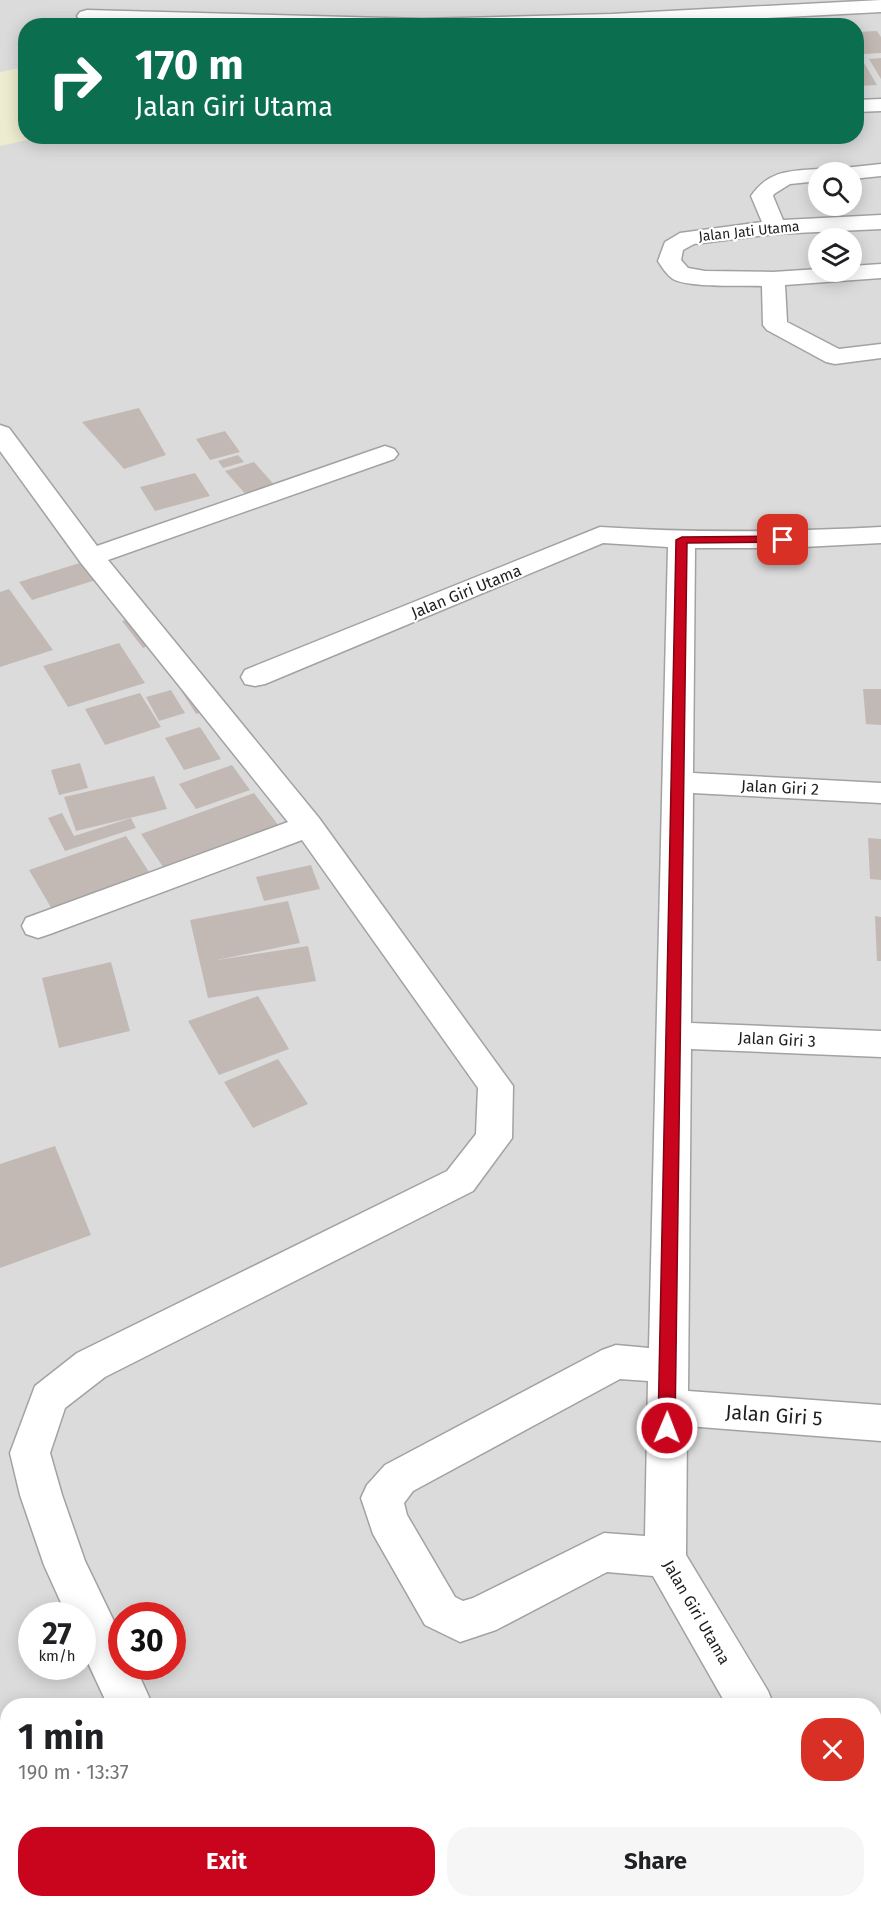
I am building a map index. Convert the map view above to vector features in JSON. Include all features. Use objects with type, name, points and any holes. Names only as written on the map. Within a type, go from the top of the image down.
[{"type":"street","points":[[71,0],[89,18]]},
{"type":"street","points":[[468,6],[485,18]]},
{"type":"street","points":[[650,18],[881,6]]},
{"type":"street","points":[[864,106],[881,105]]},
{"type":"street","points":[[862,171],[881,170]]},
{"type":"street","points":[[775,227],[762,196],[767,187],[778,180],[808,176]]},
{"type":"street","name":"Jalan Jati Utama","points":[[881,222],[775,227],[688,238],[673,247],[669,261],[681,274],[705,278],[773,279],[881,271]]},
{"type":"street","points":[[773,279],[775,326],[835,357],[881,351]]},
{"type":"street","points":[[0,433],[91,557],[308,826],[496,1086],[494,1138],[460,1181],[91,1365],[49,1398],[30,1453],[65,1565],[127,1698]]},
{"type":"street","points":[[91,557],[385,454]]},
{"type":"street","name":"Jalan Giri Utama","points":[[255,677],[600,535],[682,540],[783,540],[881,535]]},
{"type":"street","name":"Jalan Giri Utama","points":[[682,540],[664,1558],[747,1698]]},
{"type":"street","name":"Jalan Giri 2","points":[[678,782],[881,793]]},
{"type":"street","points":[[38,926],[308,826]]},
{"type":"street","name":"Jalan Giri 3","points":[[673,1035],[881,1044]]},
{"type":"street","points":[[664,1558],[604,1552],[481,1616],[460,1622],[440,1611],[388,1521],[382,1498],[399,1478],[616,1362],[668,1366]]},
{"type":"street","name":"Jalan Giri 5","points":[[667,1407],[881,1423]]},
{"type":"shaded area","points":[[0,0],[881,0],[881,1698],[0,1698]]},
{"type":"green space","points":[[18,68],[18,142],[0,146],[0,72]]},
{"type":"building","points":[[877,31],[881,37],[881,53],[864,54],[864,32]]},
{"type":"building","points":[[881,58],[881,79],[869,59]]},
{"type":"building","points":[[864,63],[877,85],[864,86]]},
{"type":"building","points":[[139,408],[166,455],[124,469],[82,422]]},
{"type":"building","points":[[225,431],[240,452],[210,460],[196,439]]},
{"type":"building","points":[[238,455],[244,462],[223,468],[218,461]]},
{"type":"building","points":[[254,462],[278,489],[249,498],[225,471]]},
{"type":"building","points":[[195,473],[210,496],[155,511],[140,487]]},
{"type":"building","points":[[86,561],[99,579],[32,600],[19,582]]},
{"type":"building","points":[[9,589],[53,650],[0,667],[0,592]]},
{"type":"building","points":[[134,617],[154,643],[143,648],[122,621]]},
{"type":"building","points":[[119,643],[145,683],[68,707],[43,666]]},
{"type":"building","points":[[190,680],[210,709],[196,714],[177,684]]},
{"type":"building","points":[[863,689],[881,689],[881,725],[866,724]]},
{"type":"building","points":[[171,690],[185,713],[159,721],[146,697]]},
{"type":"building","points":[[140,693],[161,727],[105,745],[85,709]]},
{"type":"building","points":[[200,727],[221,759],[184,770],[165,738]]},
{"type":"building","points":[[80,763],[88,788],[59,795],[51,770]]},
{"type":"building","points":[[232,765],[250,790],[196,809],[179,784]]},
{"type":"building","points":[[154,776],[167,809],[76,831],[64,797]]},
{"type":"building","points":[[254,793],[282,830],[167,873],[141,834]]},
{"type":"building","points":[[62,813],[74,836],[131,818],[136,828],[65,851],[48,818]]},
{"type":"building","points":[[126,836],[151,875],[53,911],[29,870]]},
{"type":"building","points":[[868,838],[881,839],[881,880],[870,879]]},
{"type":"building","points":[[311,865],[320,889],[264,901],[256,877]]},
{"type":"building","points":[[288,901],[300,943],[217,960],[308,946],[316,981],[208,998],[190,920]]},
{"type":"building","points":[[875,916],[881,917],[881,961],[877,961]]},
{"type":"building","points":[[111,962],[130,1031],[59,1048],[42,978]]},
{"type":"building","points":[[258,996],[289,1049],[219,1075],[188,1021]]},
{"type":"building","points":[[278,1059],[308,1104],[253,1128],[224,1082]]},
{"type":"building","points":[[55,1146],[91,1235],[0,1268],[0,1164]]},
{"type":"route","points":[[667,1428],[682,540],[783,540]]}]
